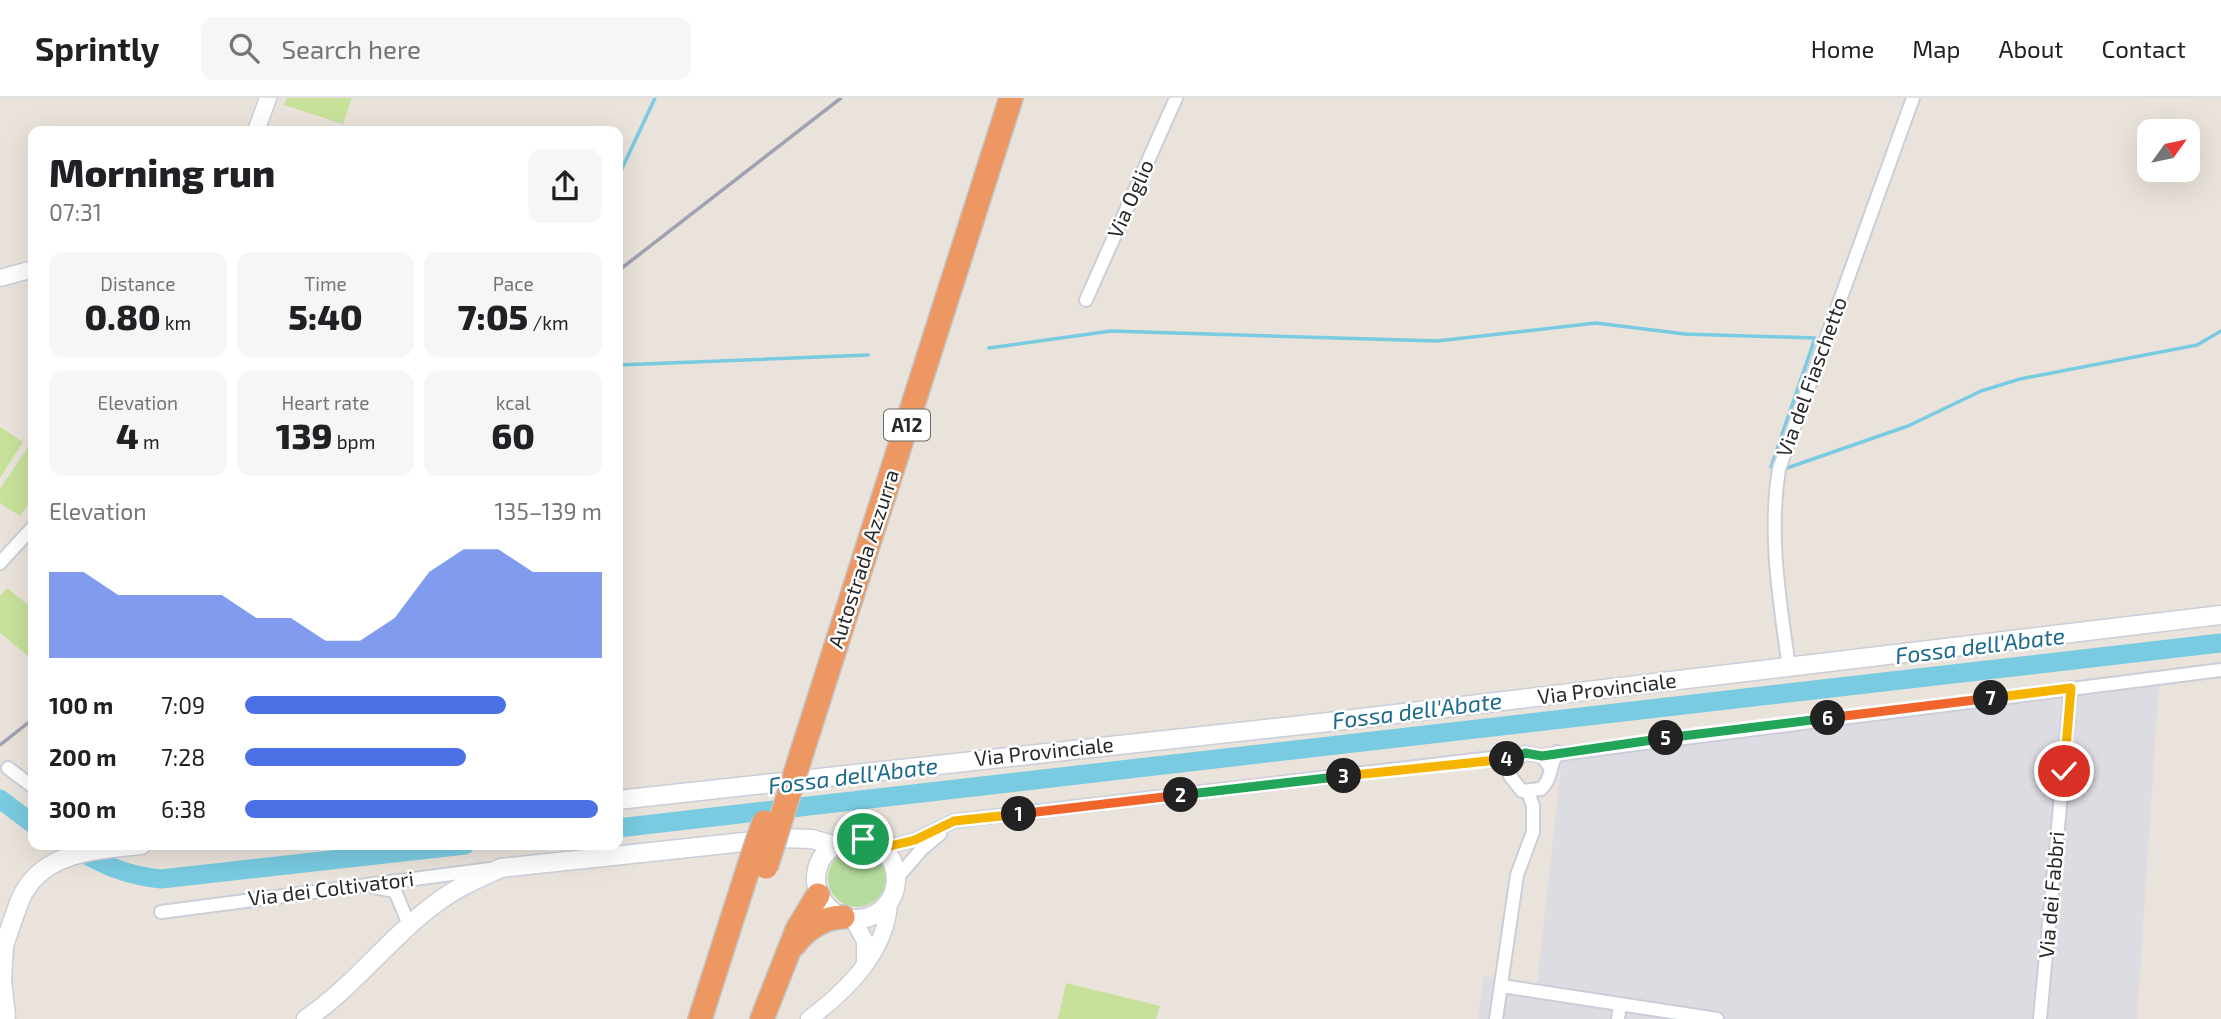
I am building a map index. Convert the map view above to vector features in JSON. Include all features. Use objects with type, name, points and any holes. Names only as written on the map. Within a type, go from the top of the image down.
[{"type":"highway","name":"Autostrada Azzurra","points":[[716,1019],[758,865],[995,98]]},
{"type":"highway","name":"Autostrada Azzurra","points":[[794,752],[1011,98]]},
{"type":"highway","name":"Autostrada Azzurra","points":[[700,1019],[758,865]]},
{"type":"highway","points":[[762,1019],[817,884]]},
{"type":"highway","points":[[785,958],[803,934],[831,917],[848,918]]},
{"type":"main road","name":"Via Provinciale","points":[[623,799],[1789,668],[2221,615]]},
{"type":"main road","points":[[306,1019],[346,989],[446,896],[466,883],[500,868],[782,838],[812,839],[833,845]]},
{"type":"main road","points":[[782,838],[798,846],[817,884],[833,912],[848,918],[867,918],[889,902],[896,879],[890,856],[882,848],[873,842],[852,838],[833,845],[824,853],[817,884]]},
{"type":"main road","points":[[4,1014],[2,951],[22,896],[39,873],[59,859],[96,850]]},
{"type":"street","points":[[258,126],[268,98]]},
{"type":"street","name":"Via Oglio","points":[[1086,300],[1176,98]]},
{"type":"street","name":"Via del Fiaschetto","points":[[1789,668],[1777,584],[1774,502],[1779,469],[1913,98]]},
{"type":"street","points":[[0,278],[28,270]]},
{"type":"street","points":[[0,563],[28,532]]},
{"type":"street","points":[[1545,761],[1557,752],[2221,670]]},
{"type":"street","name":"Via dei Fabbri","points":[[2040,1019],[2071,688]]},
{"type":"street","points":[[1512,765],[1525,753],[1545,761]]},
{"type":"street","points":[[882,848],[915,840],[954,821],[1492,758],[1512,765]]},
{"type":"street","points":[[1496,1019],[1517,875],[1533,832],[1534,791],[1549,779],[1545,761]]},
{"type":"street","points":[[1512,765],[1513,782],[1534,791]]},
{"type":"street","points":[[8,768],[28,783]]},
{"type":"street","points":[[896,879],[920,849],[954,821]]},
{"type":"street","name":"Via dei Coltivatori","points":[[161,912],[500,868]]},
{"type":"street","points":[[362,884],[395,891],[410,927]]},
{"type":"street","points":[[809,1019],[845,991],[865,965],[888,922],[889,902]]},
{"type":"street","points":[[848,918],[865,941],[865,965]]},
{"type":"street","points":[[1502,986],[1717,1019]]},
{"type":"street","points":[[1618,1019],[1620,1004]]},
{"type":"shaded area","points":[[2159,683],[2137,1019],[1478,1019],[1484,976],[1537,984],[1562,756]]},
{"type":"green space","points":[[287,98],[352,98],[343,124],[284,105]]},
{"type":"green space","points":[[0,427],[23,442],[0,478]]},
{"type":"green space","points":[[28,447],[28,504],[20,516],[0,503],[0,489]]},
{"type":"green space","points":[[7,588],[28,605],[28,656],[0,633],[0,596]]},
{"type":"green space","points":[[851,849],[863,849],[878,857],[886,872],[886,884],[878,899],[863,907],[851,907],[836,899],[828,884],[828,872],[836,857]]},
{"type":"green space","points":[[1066,983],[1160,1006],[1156,1019],[1058,1019]]},
{"type":"waterway","points":[[623,166],[655,98]]},
{"type":"waterway","points":[[989,348],[1111,331],[1437,341],[1596,323],[1685,334],[1815,338],[1771,467]]},
{"type":"waterway","points":[[1787,468],[1908,426],[1981,391],[2020,379],[2197,345],[2221,331]]},
{"type":"waterway","points":[[623,365],[868,355]]},
{"type":"waterway","name":"Fossa dell'Abate","points":[[623,827],[2221,643]]},
{"type":"waterway","name":"Fossa dell'Abate","points":[[0,799],[28,820]]},
{"type":"waterway","name":"Fossa dell'Abate","points":[[76,850],[123,871],[161,879],[420,850]]},
{"type":"railway","points":[[623,267],[841,98]]},
{"type":"railway","points":[[0,745],[28,723]]},
{"type":"route","points":[[863,839],[882,848],[915,840],[954,821],[1492,758],[1515,759],[1531,752],[1542,756],[2071,688],[2064,771]]}]
